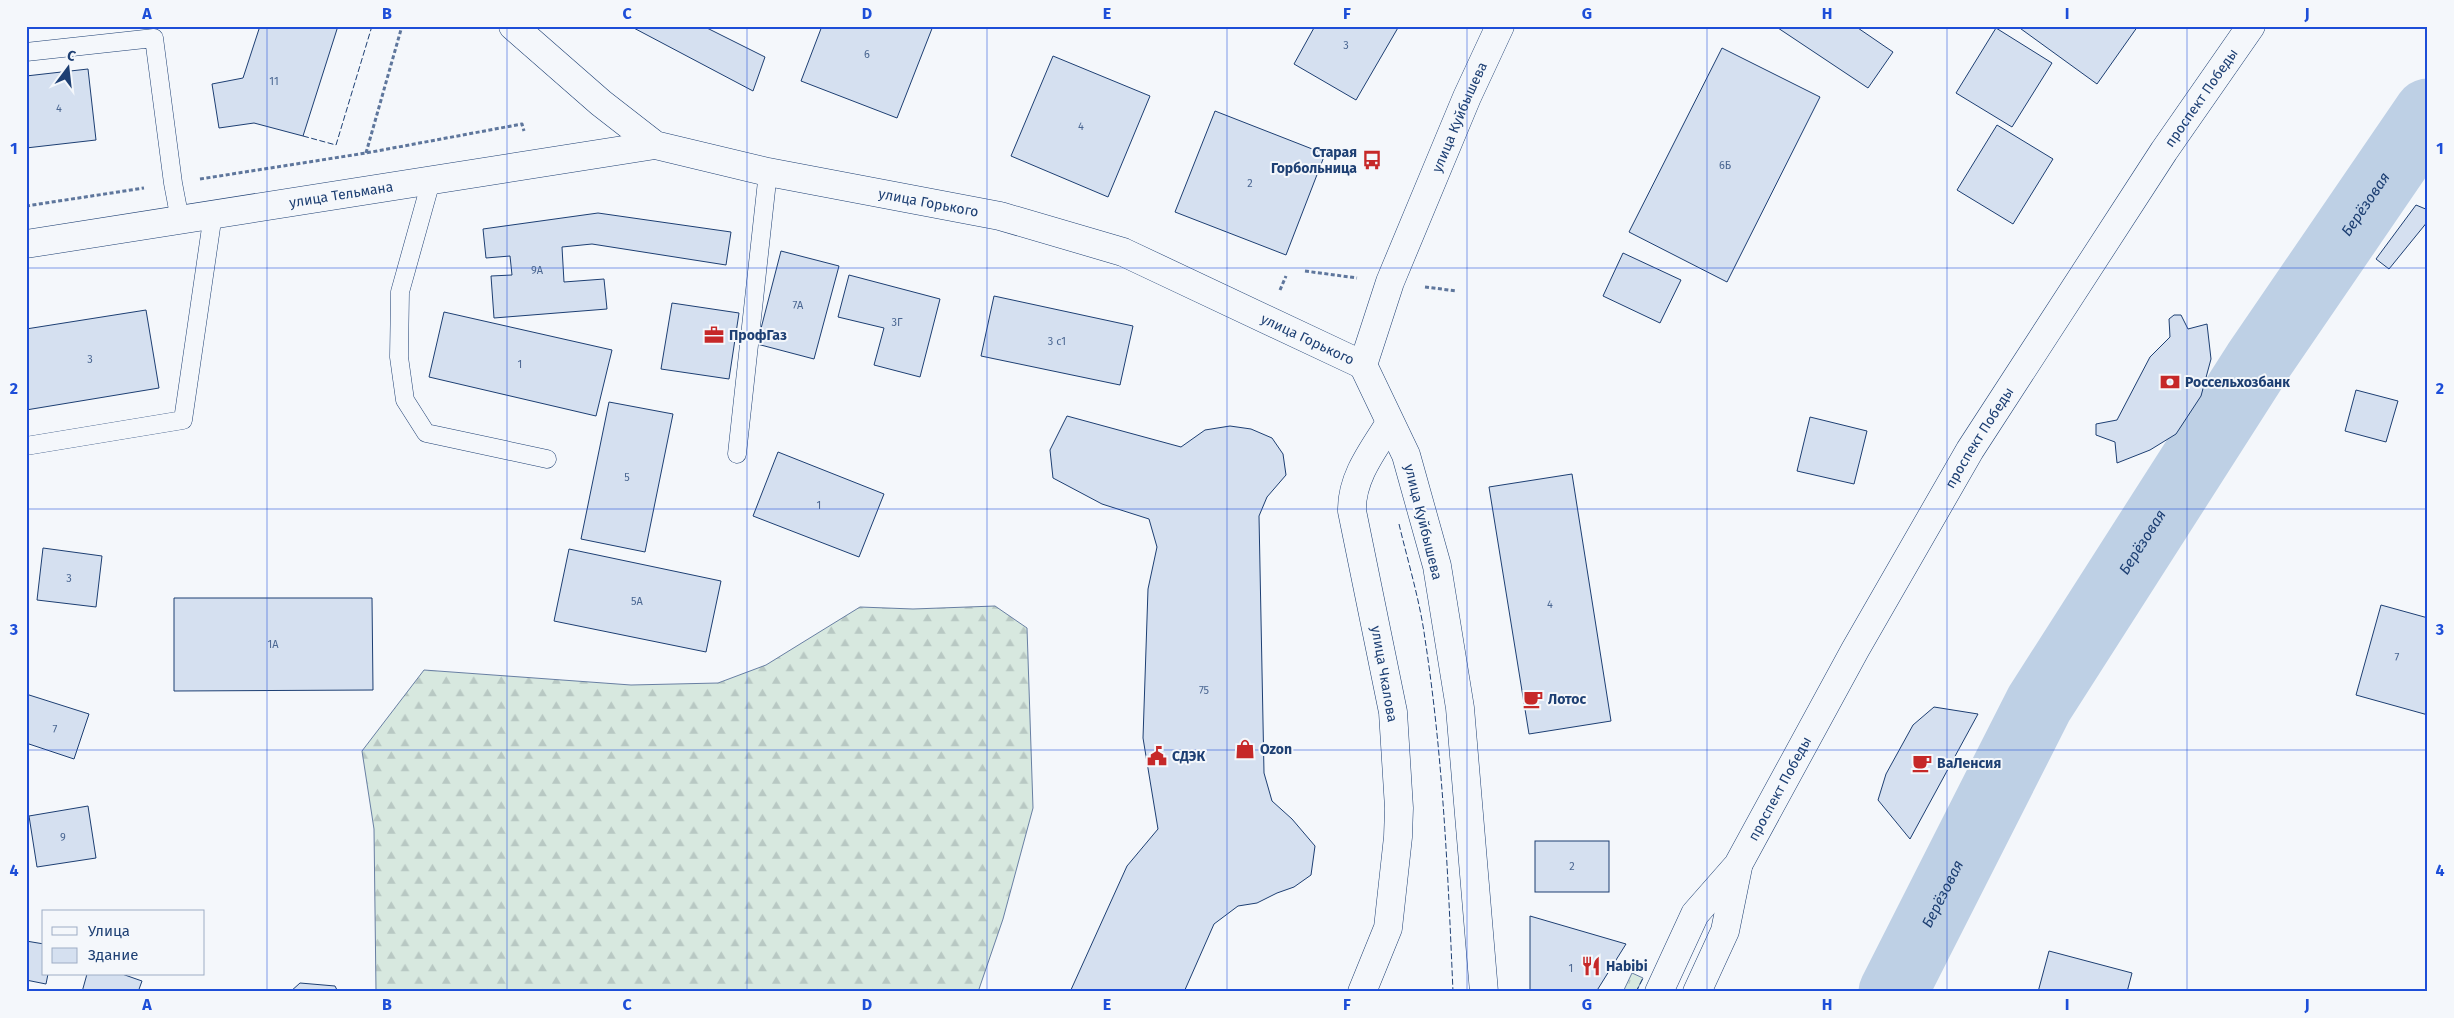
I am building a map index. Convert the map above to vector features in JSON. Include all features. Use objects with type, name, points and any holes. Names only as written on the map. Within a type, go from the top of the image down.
[{"type":"main road","name":"улица Горького","points":[[513,26],[601,103],[655,145],[768,172],[1000,216],[1123,252],[1363,365]]},
{"type":"main road","name":"улица Куйбышева","points":[[1484,992],[1460,708],[1436,566],[1416,486],[1406,455],[1363,365],[1390,282],[1475,79],[1500,26]]},
{"type":"main road","name":"проспект Победы","points":[[1738,865],[1855,650],[1970,450],[2158,159],[2250,26]]},
{"type":"main road","name":"улица Тельмана","points":[[26,244],[655,145]]},
{"type":"main road","name":"улица Чкалова","points":[[1362,992],[1388,928],[1398,837],[1398,808],[1393,712],[1352,511],[1352,498],[1363,467],[1390,423]]},
{"type":"main road","points":[[1659,992],[1695,914],[1738,865]]},
{"type":"main road","points":[[1697,992],[1725,931],[1738,865]]},
{"type":"lane","points":[[26,52],[154,38],[173,183],[180,220]]},
{"type":"lane","points":[[736,454],[768,172]]},
{"type":"lane","points":[[431,181],[400,292],[399,357],[405,400],[426,434],[547,459]]},
{"type":"lane","points":[[26,446],[183,420],[213,214]]},
{"type":"path","points":[[366,153],[402,26]]},
{"type":"path","points":[[26,206],[366,153],[522,124]]},
{"type":"green space","points":[[995,606],[1027,628],[1033,808],[1003,919],[978,992],[376,991],[374,829],[362,751],[424,670],[631,685],[718,683],[766,665],[860,607],[913,609]]},
{"type":"green space","points":[[1632,973],[1643,978],[1636,992],[1623,992]]},
{"type":"building","points":[[260,26],[338,26],[303,136],[254,123],[219,128],[212,84],[243,78]]},
{"type":"building","points":[[630,26],[703,26],[765,57],[753,91]]},
{"type":"building","points":[[822,26],[933,26],[897,118],[801,81]]},
{"type":"building","points":[[1315,26],[1399,26],[1356,100],[1294,64]]},
{"type":"building","points":[[1775,26],[1855,26],[1893,52],[1868,88]]},
{"type":"building","points":[[2017,26],[2138,26],[2097,84]]},
{"type":"building","points":[[1996,28],[2052,63],[2012,127],[1956,93]]},
{"type":"building","points":[[1722,48],[1820,97],[1727,282],[1629,232]]},
{"type":"building","points":[[1053,56],[1150,96],[1108,197],[1011,156]]},
{"type":"building","points":[[88,69],[96,140],[26,148],[26,76]]},
{"type":"building","points":[[1215,111],[1325,154],[1286,255],[1175,212]]},
{"type":"building","points":[[1997,125],[2053,159],[2013,224],[1957,190]]},
{"type":"building","points":[[2416,205],[2428,210],[2428,221],[2389,269],[2376,259]]},
{"type":"building","points":[[598,213],[731,232],[726,265],[592,244],[562,247],[564,282],[604,279],[607,309],[494,318],[491,276],[512,275],[510,256],[486,258],[483,229]]},
{"type":"building","points":[[781,251],[839,266],[814,359],[757,344]]},
{"type":"building","points":[[1623,253],[1681,280],[1660,323],[1603,296]]},
{"type":"building","points":[[849,275],[940,299],[920,377],[874,365],[884,328],[838,317]]},
{"type":"building","points":[[994,296],[1133,326],[1120,385],[981,356]]},
{"type":"building","points":[[672,303],[739,313],[729,379],[661,369]]},
{"type":"building","points":[[146,310],[159,388],[26,410],[26,329]]},
{"type":"building","points":[[444,312],[612,350],[596,416],[429,377]]},
{"type":"building","name":"Россельхозбанк","points":[[2174,315],[2181,315],[2188,329],[2207,324],[2211,359],[2201,396],[2176,434],[2150,450],[2117,463],[2115,442],[2096,435],[2096,424],[2117,420],[2150,357],[2170,337],[2169,319]]},
{"type":"building","points":[[2356,390],[2398,401],[2386,442],[2345,431]]},
{"type":"building","points":[[609,402],[673,414],[645,552],[581,539]]},
{"type":"building","points":[[1067,416],[1181,447],[1205,430],[1230,426],[1251,429],[1272,438],[1283,454],[1286,475],[1267,497],[1259,516],[1264,773],[1272,801],[1292,819],[1315,846],[1311,875],[1294,887],[1257,903],[1238,906],[1214,924],[1184,992],[1070,992],[1127,866],[1158,829],[1143,738],[1148,589],[1157,547],[1149,519],[1102,504],[1053,478],[1050,450]]},
{"type":"building","points":[[1810,417],[1867,431],[1854,484],[1797,471]]},
{"type":"building","points":[[778,452],[884,494],[859,557],[753,516]]},
{"type":"building","points":[[1572,474],[1611,721],[1529,734],[1489,487]]},
{"type":"building","points":[[43,548],[102,556],[96,607],[37,600]]},
{"type":"building","points":[[569,549],[721,581],[706,652],[554,621]]},
{"type":"building","points":[[174,598],[372,598],[373,690],[174,691]]},
{"type":"building","points":[[2381,605],[2428,618],[2428,715],[2356,695]]},
{"type":"building","points":[[26,694],[89,714],[74,759],[26,743]]},
{"type":"building","name":"ВаЛенсия","points":[[1934,707],[1978,714],[1910,839],[1878,800],[1886,774],[1913,725]]},
{"type":"building","points":[[88,806],[96,858],[37,867],[29,816]]},
{"type":"building","points":[[1535,841],[1609,841],[1609,892],[1535,892]]},
{"type":"building","points":[[1530,916],[1626,944],[1596,992],[1530,992]]},
{"type":"building","points":[[26,941],[42,944],[42,976],[48,976],[46,984],[26,980]]},
{"type":"building","points":[[2049,951],[2132,973],[2127,992],[2038,992]]},
{"type":"building","points":[[86,976],[128,976],[142,981],[138,992],[82,992]]},
{"type":"building","points":[[300,983],[335,986],[338,992],[290,992]]},
{"type":"waterway","name":"Берёзовая","points":[[1893,992],[2039,704],[2257,363],[2428,113]]},
{"type":"fence","points":[[303,136],[336,145],[372,26]]},
{"type":"fence","points":[[1399,524],[1423,625],[1431,683],[1447,859],[1453,992]]},
{"type":"fence","points":[[1636,992],[1643,978]]},
{"type":"place","name":"Старая Горбольница","points":[[1372,160]]},
{"type":"place","name":"ПрофГаз","points":[[714,335]]},
{"type":"place","name":"Россельхозбанк","points":[[2170,382]]},
{"type":"place","name":"Лотос","points":[[1533,699]]},
{"type":"place","name":"Ozon","points":[[1245,749]]},
{"type":"place","name":"СДЭК","points":[[1157,756]]},
{"type":"place","name":"ВаЛенсия","points":[[1922,763]]},
{"type":"place","name":"Habibi","points":[[1591,966]]}]
